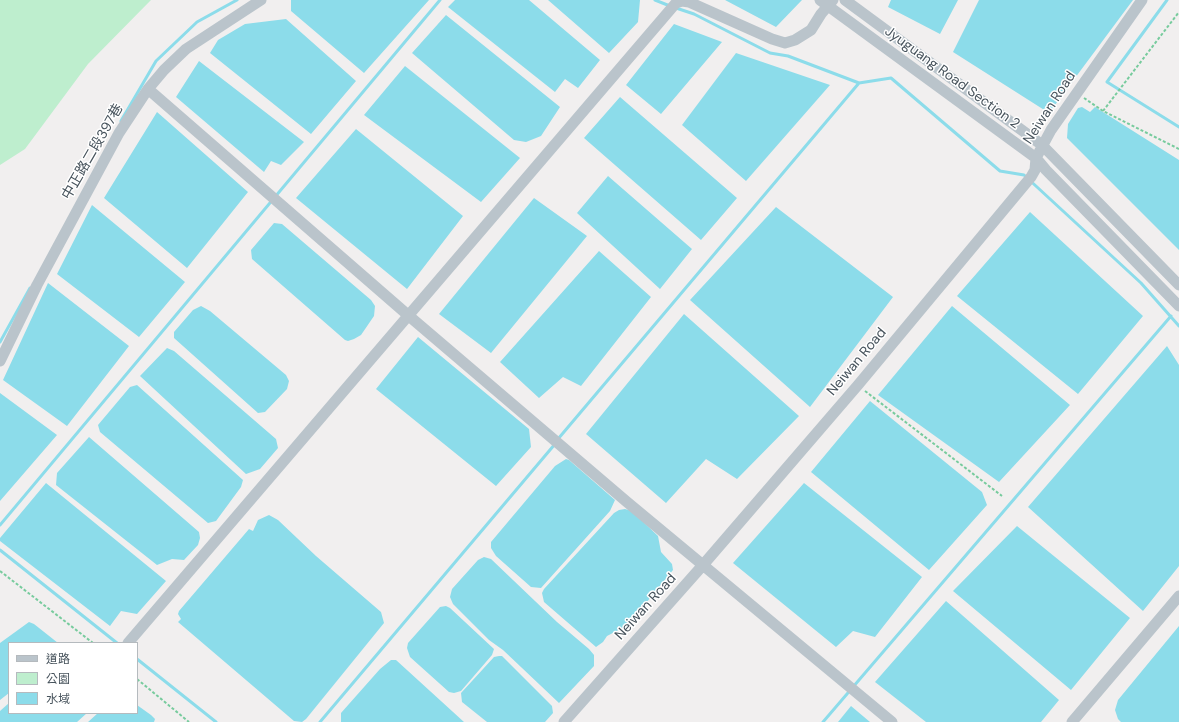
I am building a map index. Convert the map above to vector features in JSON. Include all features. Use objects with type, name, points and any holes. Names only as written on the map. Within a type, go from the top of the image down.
[{"type":"street","name":"中正路二段397巷","points":[[0,362],[37,285],[118,133],[148,89],[164,70],[186,50],[262,0]]},
{"type":"street","name":"Jyuguang Road Section 2","points":[[845,0],[1042,145],[1179,285]]},
{"type":"street","name":"Neiwan Road","points":[[564,722],[703,566],[858,385],[1031,177],[1035,170],[1036,158],[1042,145],[1142,0]]},
{"type":"street","points":[[129,642],[676,3],[682,1],[689,2],[772,39],[785,43],[795,40],[811,30],[827,2]]},
{"type":"street","name":"Jyuguang Road Section 2","points":[[827,2],[1036,158],[1179,306]]},
{"type":"street","points":[[148,89],[409,316],[703,566],[892,722]]},
{"type":"street","points":[[1072,722],[1179,596]]},
{"type":"path","points":[[1103,110],[1179,12]]},
{"type":"path","points":[[1077,93],[1103,110],[1179,149]]},
{"type":"path","points":[[858,385],[1002,496]]},
{"type":"path","points":[[0,571],[92,642]]},
{"type":"path","points":[[138,680],[189,722]]},
{"type":"green space","points":[[0,0],[151,0],[88,64],[25,149],[0,165]]},
{"type":"water","points":[[291,0],[429,0],[364,73],[291,11]]},
{"type":"water","points":[[455,0],[529,0],[600,60],[578,88],[565,79],[555,92],[448,7]]},
{"type":"water","points":[[548,0],[640,0],[638,22],[609,53]]},
{"type":"water","points":[[725,0],[802,0],[776,27]]},
{"type":"water","points":[[891,0],[958,0],[940,34],[888,7]]},
{"type":"water","points":[[979,0],[1133,0],[1049,113],[953,52]]},
{"type":"water","points":[[446,15],[560,107],[541,136],[526,142],[514,140],[412,53]]},
{"type":"water","points":[[286,19],[356,81],[311,134],[210,53],[218,40],[245,24]]},
{"type":"water","points":[[674,24],[722,42],[661,114],[626,85]]},
{"type":"water","points":[[736,53],[830,85],[746,181],[682,125]]},
{"type":"water","points":[[199,61],[304,142],[281,165],[271,161],[264,172],[176,97]]},
{"type":"water","points":[[405,66],[520,158],[481,202],[364,115]]},
{"type":"water","points":[[620,97],[737,198],[701,240],[584,138]]},
{"type":"water","points":[[1082,107],[1090,112],[1095,107],[1179,160],[1179,250],[1067,138],[1068,124],[1078,108]]},
{"type":"water","points":[[157,112],[248,192],[187,268],[104,198]]},
{"type":"water","points":[[356,129],[463,216],[407,289],[296,198]]},
{"type":"water","points":[[608,176],[692,249],[660,289],[577,213]]},
{"type":"water","points":[[534,198],[587,236],[491,353],[439,314]]},
{"type":"water","points":[[92,205],[185,282],[139,337],[57,274]]},
{"type":"water","points":[[776,207],[893,297],[810,407],[690,300]]},
{"type":"water","points":[[1030,212],[1143,316],[1078,394],[957,296]]},
{"type":"water","points":[[274,223],[282,224],[371,300],[375,306],[374,316],[361,335],[348,341],[345,340],[252,259],[251,250]]},
{"type":"water","points":[[599,251],[651,297],[581,386],[563,377],[539,398],[500,362]]},
{"type":"water","points":[[48,283],[129,346],[67,426],[3,380]]},
{"type":"water","points":[[201,306],[210,311],[286,375],[289,381],[287,389],[265,412],[258,413],[174,338],[174,332],[193,310]]},
{"type":"water","points":[[952,306],[1070,405],[999,482],[878,395]]},
{"type":"water","points":[[684,314],[799,416],[737,479],[706,459],[666,503],[586,434]]},
{"type":"water","points":[[418,337],[529,429],[531,447],[496,486],[376,389]]},
{"type":"water","points":[[1167,346],[1179,365],[1179,566],[1143,611],[1028,507]]},
{"type":"water","points":[[167,348],[174,351],[276,439],[278,448],[260,469],[246,474],[140,376]]},
{"type":"water","points":[[137,385],[243,480],[241,487],[216,521],[208,523],[100,432],[98,425],[130,387]]},
{"type":"water","points":[[0,393],[57,435],[0,501]]},
{"type":"water","points":[[870,401],[982,492],[987,505],[929,570],[811,472]]},
{"type":"water","points":[[89,437],[199,532],[200,538],[198,545],[184,560],[172,559],[157,565],[56,485],[57,473]]},
{"type":"water","points":[[566,459],[615,500],[610,511],[541,588],[531,587],[496,556],[491,548],[491,542],[555,466]]},
{"type":"water","points":[[46,483],[166,581],[137,614],[121,611],[110,626],[0,541],[0,538]]},
{"type":"water","points":[[804,483],[922,577],[875,637],[853,631],[836,647],[733,563]]},
{"type":"water","points":[[625,509],[632,511],[658,536],[661,552],[672,564],[673,570],[628,625],[607,636],[603,642],[596,647],[544,602],[542,593],[614,513]]},
{"type":"water","points":[[269,515],[278,520],[316,556],[381,612],[384,623],[302,722],[294,721],[178,622],[181,619],[178,614],[179,611],[249,529],[253,531],[258,520]]},
{"type":"water","points":[[1017,526],[1130,618],[1071,690],[953,591]]},
{"type":"water","points":[[484,557],[491,559],[594,655],[594,666],[559,703],[503,650],[489,640],[453,604],[450,597],[452,589],[478,560]]},
{"type":"water","points":[[946,601],[1059,700],[1041,722],[926,722],[875,682]]},
{"type":"water","points":[[446,606],[494,649],[492,655],[461,691],[454,693],[449,692],[410,657],[407,648],[408,643],[440,607]]},
{"type":"water","points":[[29,622],[34,624],[57,642],[8,642],[8,694],[0,700],[0,643]]},
{"type":"water","points":[[1179,626],[1179,722],[1121,722],[1118,719],[1115,710],[1118,700]]},
{"type":"water","points":[[502,656],[552,706],[553,713],[545,722],[487,722],[462,702],[461,693],[494,657]]},
{"type":"water","points":[[391,660],[396,660],[464,722],[341,722],[341,713],[380,669]]},
{"type":"water","points":[[8,704],[8,714],[86,714],[77,722],[0,722],[0,711]]},
{"type":"water","points":[[138,706],[155,719],[154,722],[88,722],[97,714],[138,714]]},
{"type":"water","points":[[851,706],[870,722],[838,722]]},
{"type":"waterway","points":[[121,121],[156,61],[197,22],[237,0]]},
{"type":"waterway","points":[[0,525],[440,0]]},
{"type":"waterway","points":[[655,0],[670,6]]},
{"type":"waterway","points":[[1167,0],[1107,82],[1179,127]]},
{"type":"waterway","points":[[676,8],[694,14],[770,53],[788,56],[859,83],[891,78],[1000,171],[1024,175],[1141,283],[1179,326]]},
{"type":"waterway","points":[[558,439],[859,83]]},
{"type":"waterway","points":[[0,342],[30,288]]},
{"type":"waterway","points":[[823,722],[1171,316]]},
{"type":"waterway","points":[[320,722],[555,444]]},
{"type":"waterway","points":[[0,550],[116,642]]},
{"type":"waterway","points":[[138,660],[216,722]]}]
